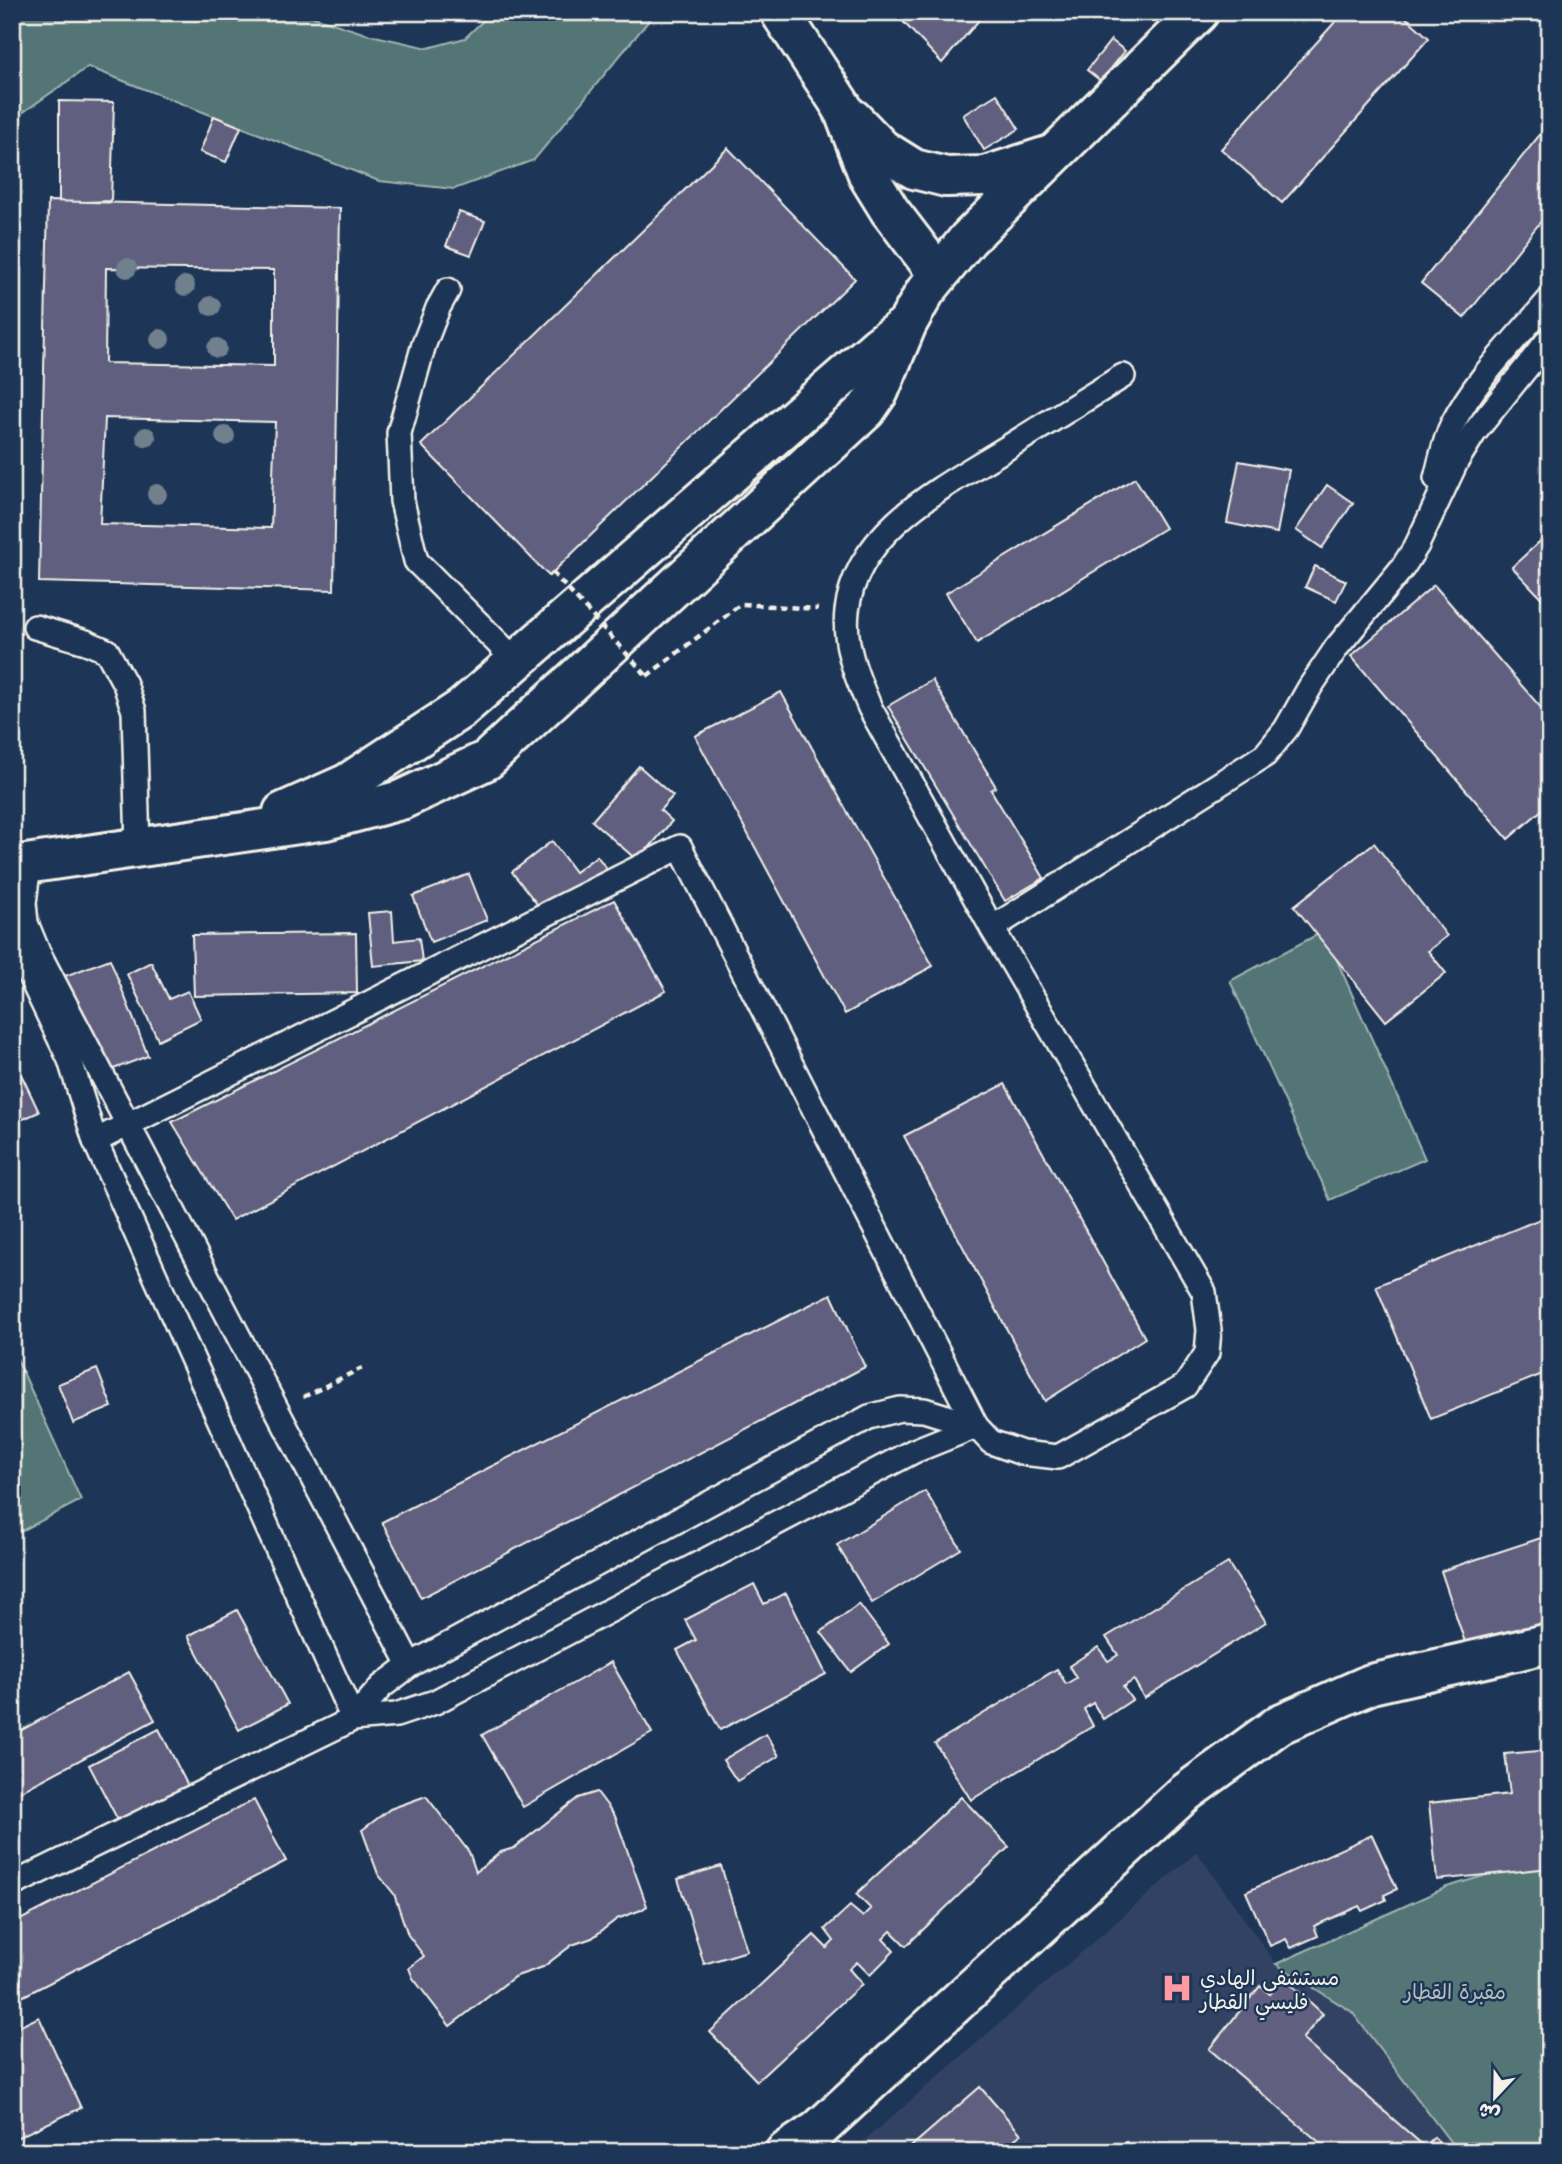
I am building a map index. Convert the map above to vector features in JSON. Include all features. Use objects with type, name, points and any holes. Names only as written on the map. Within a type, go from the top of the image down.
[{"type":"main road","points":[[780,12],[842,107],[882,149],[914,169],[946,177],[985,177],[1054,154]]},
{"type":"main road","points":[[20,864],[326,820],[401,800],[487,761],[866,411],[889,370],[907,324],[937,274],[968,239],[1199,12]]},
{"type":"main road","points":[[842,107],[869,177],[890,211],[937,274]]},
{"type":"main road","points":[[236,833],[348,783],[461,709],[877,347],[907,324]]},
{"type":"main road","points":[[785,2152],[818,2130],[1185,1793],[1280,1724],[1371,1684],[1550,1643]]},
{"type":"lane","points":[[448,290],[424,344],[399,433],[401,501],[416,561],[516,662]]},
{"type":"lane","points":[[1417,545],[1451,427],[1467,400],[1550,299]]},
{"type":"lane","points":[[992,928],[1265,755],[1286,729],[1337,647],[1403,567],[1417,545],[1456,462],[1474,433],[1550,338]]},
{"type":"lane","points":[[95,1141],[680,847],[976,1426],[991,1442],[1021,1454],[1058,1457],[1185,1386],[1207,1353],[1209,1330],[1203,1292],[992,928],[870,708],[855,674],[848,640],[847,611],[857,575],[870,552],[885,534],[928,497],[1123,376]]},
{"type":"lane","points":[[35,627],[107,651],[125,684],[134,711],[138,847]]},
{"type":"lane","points":[[20,864],[26,923],[38,952],[410,1665]]},
{"type":"lane","points":[[12,939],[70,1060],[95,1141],[353,1719]]},
{"type":"lane","points":[[353,1719],[381,1687],[410,1665],[869,1417],[901,1409],[924,1410],[976,1426]]},
{"type":"lane","points":[[12,1885],[353,1719],[396,1715],[435,1702],[914,1451],[976,1426]]},
{"type":"path","points":[[552,572],[647,676],[741,604],[847,611]]},
{"type":"path","points":[[278,1409],[362,1368]]},
{"type":"shaded area","name":"مستشفى الهادي فليسي القطار","points":[[1197,1852],[1276,1964],[1352,2012],[1458,2152],[851,2152]]},
{"type":"green space","points":[[12,12],[299,12],[366,34],[428,48],[465,38],[492,12],[656,12],[534,160],[454,189],[379,181],[88,67],[12,120]]},
{"type":"green space","points":[[1324,931],[1425,1159],[1330,1200],[1230,981]]},
{"type":"green space","points":[[12,1348],[81,1500],[12,1536]]},
{"type":"green space","name":"مقبرة القطار","points":[[1550,1856],[1550,2152],[1458,2152],[1352,2012],[1276,1964],[1447,1887]]},
{"type":"building","points":[[894,12],[986,12],[942,63]]},
{"type":"building","points":[[1344,12],[1400,12],[1429,38],[1282,203],[1221,149]]},
{"type":"building","points":[[1111,40],[1125,51],[1101,81],[1087,70]]},
{"type":"building","points":[[997,94],[1019,129],[984,150],[963,115]]},
{"type":"building","points":[[59,101],[114,102],[111,201],[59,203]]},
{"type":"building","points":[[214,116],[241,127],[226,162],[200,152]]},
{"type":"building","points":[[1550,122],[1550,210],[1464,318],[1421,283]]},
{"type":"building","points":[[728,148],[855,279],[549,576],[421,445]]},
{"type":"building","points":[[48,201],[340,208],[334,590],[39,582]],"holes":[[[106,268],[274,270],[274,366],[105,363]],[[105,418],[275,422],[271,528],[100,524]]]},
{"type":"building","points":[[459,212],[485,221],[471,255],[446,246]]},
{"type":"building","points":[[1239,461],[1289,470],[1277,533],[1227,523]]},
{"type":"building","points":[[1135,478],[1165,528],[977,643],[946,593]]},
{"type":"building","points":[[1327,485],[1353,503],[1322,548],[1296,530]]},
{"type":"building","points":[[1550,532],[1550,607],[1512,567]]},
{"type":"building","points":[[1315,566],[1346,581],[1336,601],[1305,587]]},
{"type":"building","points":[[1434,585],[1550,718],[1550,803],[1508,839],[1351,656]]},
{"type":"building","points":[[932,680],[996,787],[991,790],[1044,878],[1005,901],[888,706]]},
{"type":"building","points":[[781,692],[933,966],[845,1014],[695,736]]},
{"type":"building","points":[[639,766],[673,796],[660,810],[672,821],[638,861],[592,821]]},
{"type":"building","points":[[552,841],[575,872],[597,856],[609,872],[548,918],[512,872]]},
{"type":"building","points":[[1374,843],[1447,936],[1428,951],[1446,973],[1386,1021],[1294,906]]},
{"type":"building","points":[[469,874],[487,920],[431,942],[413,896]]},
{"type":"building","points":[[614,900],[666,991],[232,1220],[172,1122]]},
{"type":"building","points":[[392,911],[394,941],[419,938],[422,961],[373,966],[368,913]]},
{"type":"building","points":[[356,933],[357,993],[194,996],[192,935]]},
{"type":"building","points":[[110,959],[148,1056],[95,1076],[57,979]]},
{"type":"building","points":[[151,962],[169,999],[188,991],[201,1019],[158,1040],[127,974]]},
{"type":"building","points":[[12,1055],[39,1112],[12,1124]]},
{"type":"building","points":[[1005,1084],[1145,1338],[1045,1401],[904,1136]]},
{"type":"building","points":[[1550,1215],[1550,1371],[1431,1419],[1376,1286]]},
{"type":"building","points":[[831,1294],[865,1367],[421,1598],[382,1522]]},
{"type":"building","points":[[97,1369],[112,1407],[73,1423],[58,1384]]},
{"type":"building","points":[[925,1491],[961,1549],[872,1603],[837,1545]]},
{"type":"building","points":[[1550,1535],[1550,1628],[1469,1654],[1441,1571]]},
{"type":"building","points":[[1228,1563],[1266,1622],[1144,1698],[1134,1680],[1123,1687],[1132,1700],[1103,1719],[1093,1703],[1084,1709],[1093,1726],[971,1800],[935,1743],[1057,1669],[1066,1684],[1076,1678],[1069,1666],[1098,1647],[1108,1661],[1118,1655],[1106,1637]]},
{"type":"building","points":[[754,1584],[764,1604],[786,1593],[826,1674],[720,1730],[677,1650],[696,1640],[685,1620]]},
{"type":"building","points":[[859,1604],[889,1644],[851,1672],[821,1632]]},
{"type":"building","points":[[237,1610],[288,1704],[239,1730],[188,1636]]},
{"type":"building","points":[[611,1662],[652,1733],[523,1807],[482,1735]]},
{"type":"building","points":[[129,1672],[155,1720],[12,1796],[12,1735]]},
{"type":"building","points":[[159,1729],[191,1792],[121,1826],[89,1765]]},
{"type":"building","points":[[766,1734],[779,1756],[737,1781],[723,1760]]},
{"type":"building","points":[[1550,1750],[1550,1868],[1437,1880],[1429,1803],[1510,1794],[1505,1754]]},
{"type":"building","points":[[597,1792],[615,1816],[647,1906],[617,1919],[592,1938],[572,1945],[543,1967],[514,1977],[450,2026],[413,1978],[409,1968],[424,1956],[408,1935],[394,1894],[378,1874],[362,1830],[390,1809],[426,1796],[469,1852],[476,1872],[501,1852],[514,1848],[578,1798]]},
{"type":"building","points":[[961,1797],[1009,1847],[906,1946],[891,1931],[883,1939],[894,1951],[870,1975],[857,1962],[849,1969],[862,1984],[757,2081],[710,2032],[814,1935],[827,1948],[834,1941],[825,1929],[850,1906],[863,1917],[871,1909],[856,1894]]},
{"type":"building","points":[[254,1800],[286,1861],[12,2002],[12,1924]]},
{"type":"building","points":[[1372,1835],[1397,1889],[1384,1895],[1386,1900],[1362,1911],[1359,1906],[1314,1926],[1318,1936],[1291,1948],[1286,1939],[1270,1946],[1246,1892]]},
{"type":"building","points":[[721,1866],[747,1951],[704,1964],[678,1879]]},
{"type":"building","points":[[1284,1978],[1323,2014],[1302,2039],[1425,2147],[1434,2137],[1449,2152],[1331,2152],[1209,2049],[1260,1986],[1270,1994]]},
{"type":"building","points":[[39,2017],[81,2108],[12,2140],[12,2030]]},
{"type":"building","points":[[980,2087],[1021,2134],[1002,2150],[1003,2152],[905,2152]]},
{"type":"building","points":[[1126,2142],[1135,2152],[1115,2152]]},
{"type":"place","name":"مستشفى الهادي فليسي القطار","points":[[1177,1988]]}]
